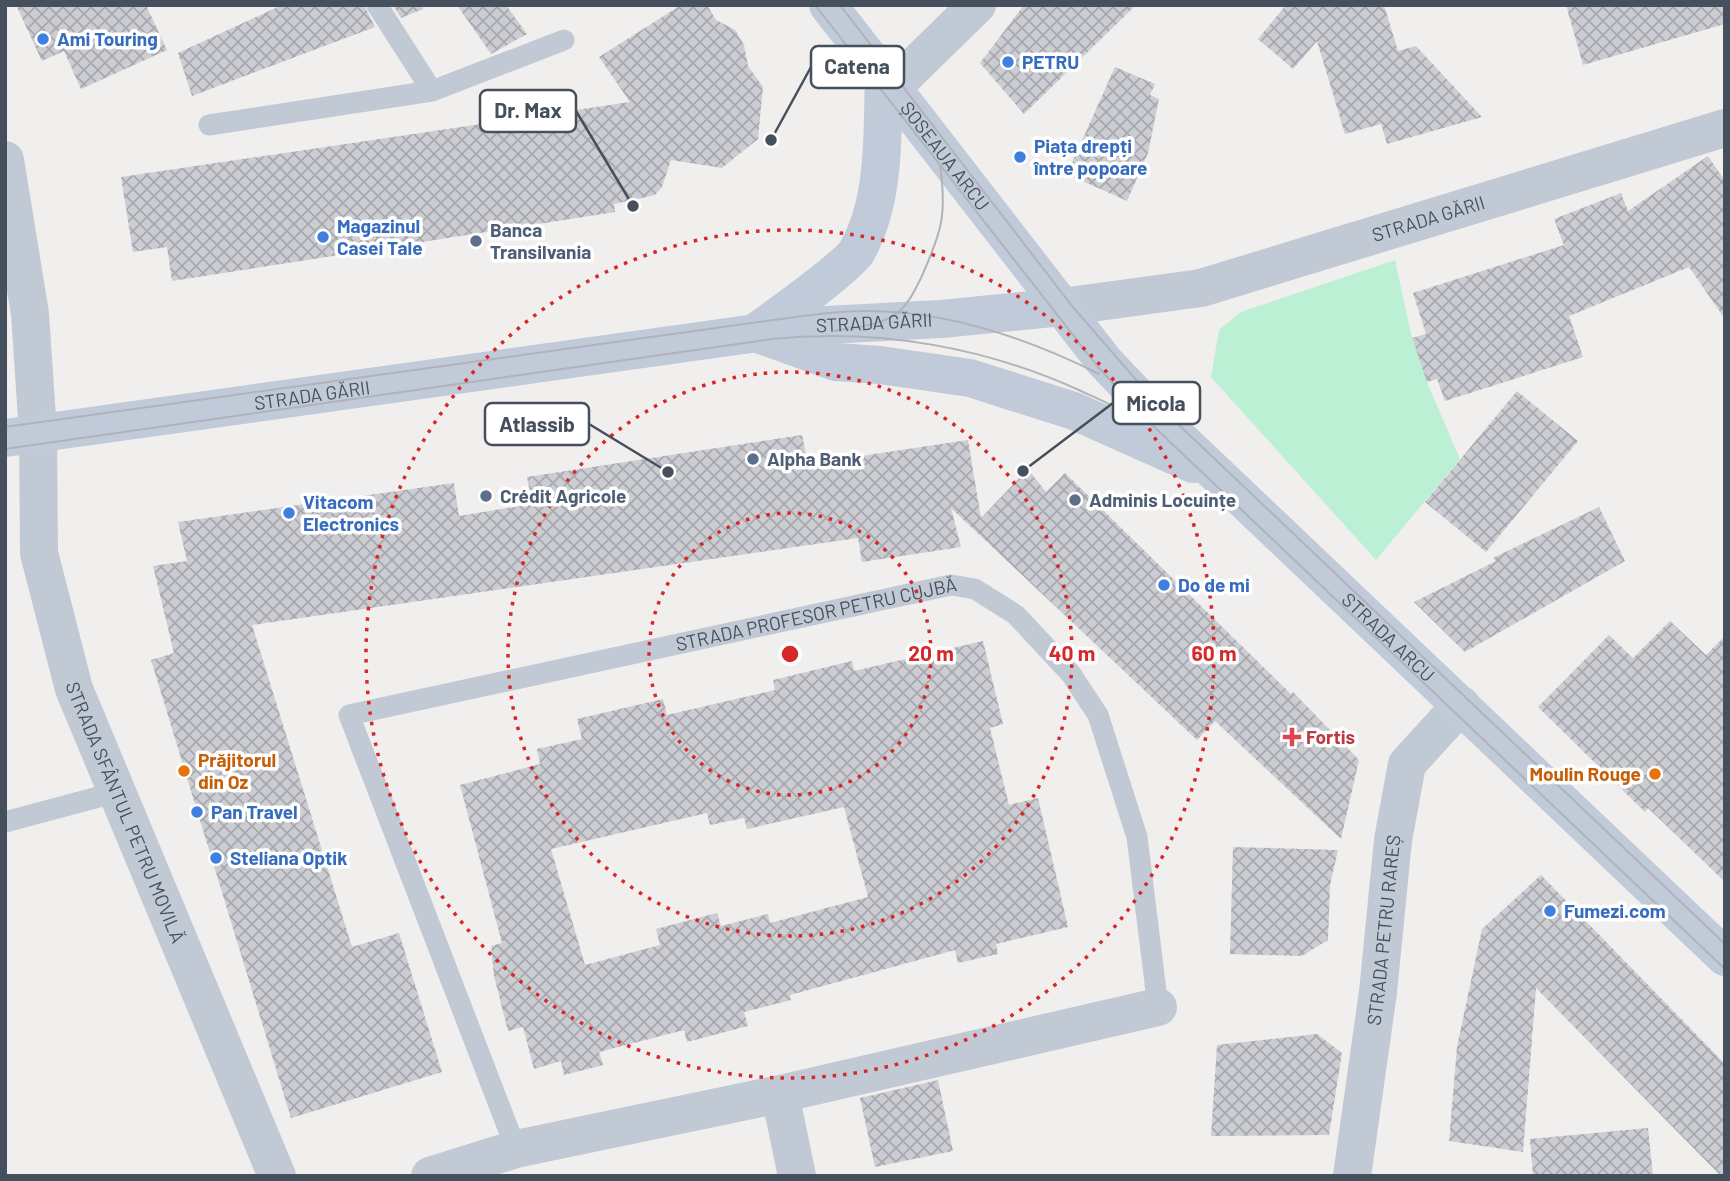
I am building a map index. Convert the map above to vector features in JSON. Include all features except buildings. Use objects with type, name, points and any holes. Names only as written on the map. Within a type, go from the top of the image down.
[{"type":"main road","name":"ȘOSEAUA ARCU","points":[[828,5],[1062,307]]},
{"type":"main road","points":[[755,333],[857,254],[874,205],[883,154],[888,82]]},
{"type":"main road","name":"STRADA GĂRII","points":[[22,436],[807,326],[941,319],[1062,307]]},
{"type":"main road","name":"STRADA ARCU","points":[[1062,307],[1113,370],[1166,426],[1725,957]]},
{"type":"main road","points":[[755,333],[836,362],[880,365],[970,378],[1074,411],[1219,474]]},
{"type":"street","points":[[888,82],[977,5]]},
{"type":"street","name":"STRADA GĂRII","points":[[1062,307],[1201,288],[1725,128]]},
{"type":"street","name":"STRADA SFÂNTUL PETRU MOVILĂ","points":[[5,160],[30,313],[22,436],[39,553],[74,689],[277,1176]]},
{"type":"street","name":"STRADA PETRU RAREȘ","points":[[1352,1176],[1378,992],[1393,841],[1407,764],[1461,705]]},
{"type":"street","name":"STRADA PROFESOR PETRU CUJBĂ","points":[[430,1176],[516,1149],[780,1094],[1158,1007]]},
{"type":"street","points":[[780,1094],[797,1176]]},
{"type":"lane","points":[[377,5],[432,91]]},
{"type":"lane","points":[[209,125],[432,91],[564,40]]},
{"type":"lane","name":"STRADA PROFESOR PETRU CUJBĂ","points":[[516,1149],[349,715],[951,585],[975,589],[1016,615],[1071,674],[1098,715],[1137,837],[1158,1007]]},
{"type":"lane","points":[[5,822],[117,792]]},
{"type":"green space","points":[[1395,260],[1412,338],[1427,382],[1460,459],[1376,560],[1211,377],[1219,330],[1241,312]]},
{"type":"tram line","points":[[815,5],[1098,367],[1148,421],[1725,969]]},
{"type":"tram line","points":[[840,5],[1072,306],[1158,405],[1725,944]]},
{"type":"tram line","points":[[835,331],[883,321],[901,310],[911,297],[928,262],[941,222],[943,197],[940,164]]},
{"type":"tram line","points":[[5,427],[852,311],[894,312],[955,321],[1014,338],[1099,374]]},
{"type":"tram line","points":[[5,449],[772,339],[812,336],[891,339],[969,352],[1045,376],[1103,401],[1137,421]]},
{"type":"place","name":"Ami Touring","points":[[43,39]]},
{"type":"place","name":"PETRU","points":[[1008,62]]},
{"type":"place","name":"Catena","points":[[771,140]]},
{"type":"place","name":"Piața drepți între popoare","points":[[1020,157]]},
{"type":"place","name":"Dr. Max","points":[[633,206]]},
{"type":"place","name":"Magazinul Casei Tale","points":[[323,237]]},
{"type":"place","name":"Banca Transilvania","points":[[476,241]]},
{"type":"place","name":"Alpha Bank","points":[[753,459]]},
{"type":"place","name":"Micola","points":[[1023,471]]},
{"type":"place","name":"Atlassib","points":[[668,472]]},
{"type":"place","name":"Crédit Agricole","points":[[486,496]]},
{"type":"place","name":"Adminis Locuințe","points":[[1075,500]]},
{"type":"place","name":"Vitacom Electronics","points":[[289,513]]},
{"type":"place","name":"Do de mi","points":[[1164,585]]},
{"type":"place","name":"Fortis","points":[[1292,737]]},
{"type":"place","name":"Prăjitorul din Oz","points":[[184,771]]},
{"type":"place","name":"Moulin Rouge","points":[[1655,774]]},
{"type":"place","name":"Pan Travel","points":[[197,812]]},
{"type":"place","name":"Steliana Optik","points":[[216,858]]},
{"type":"place","name":"Fumezi.com","points":[[1550,911]]}]
